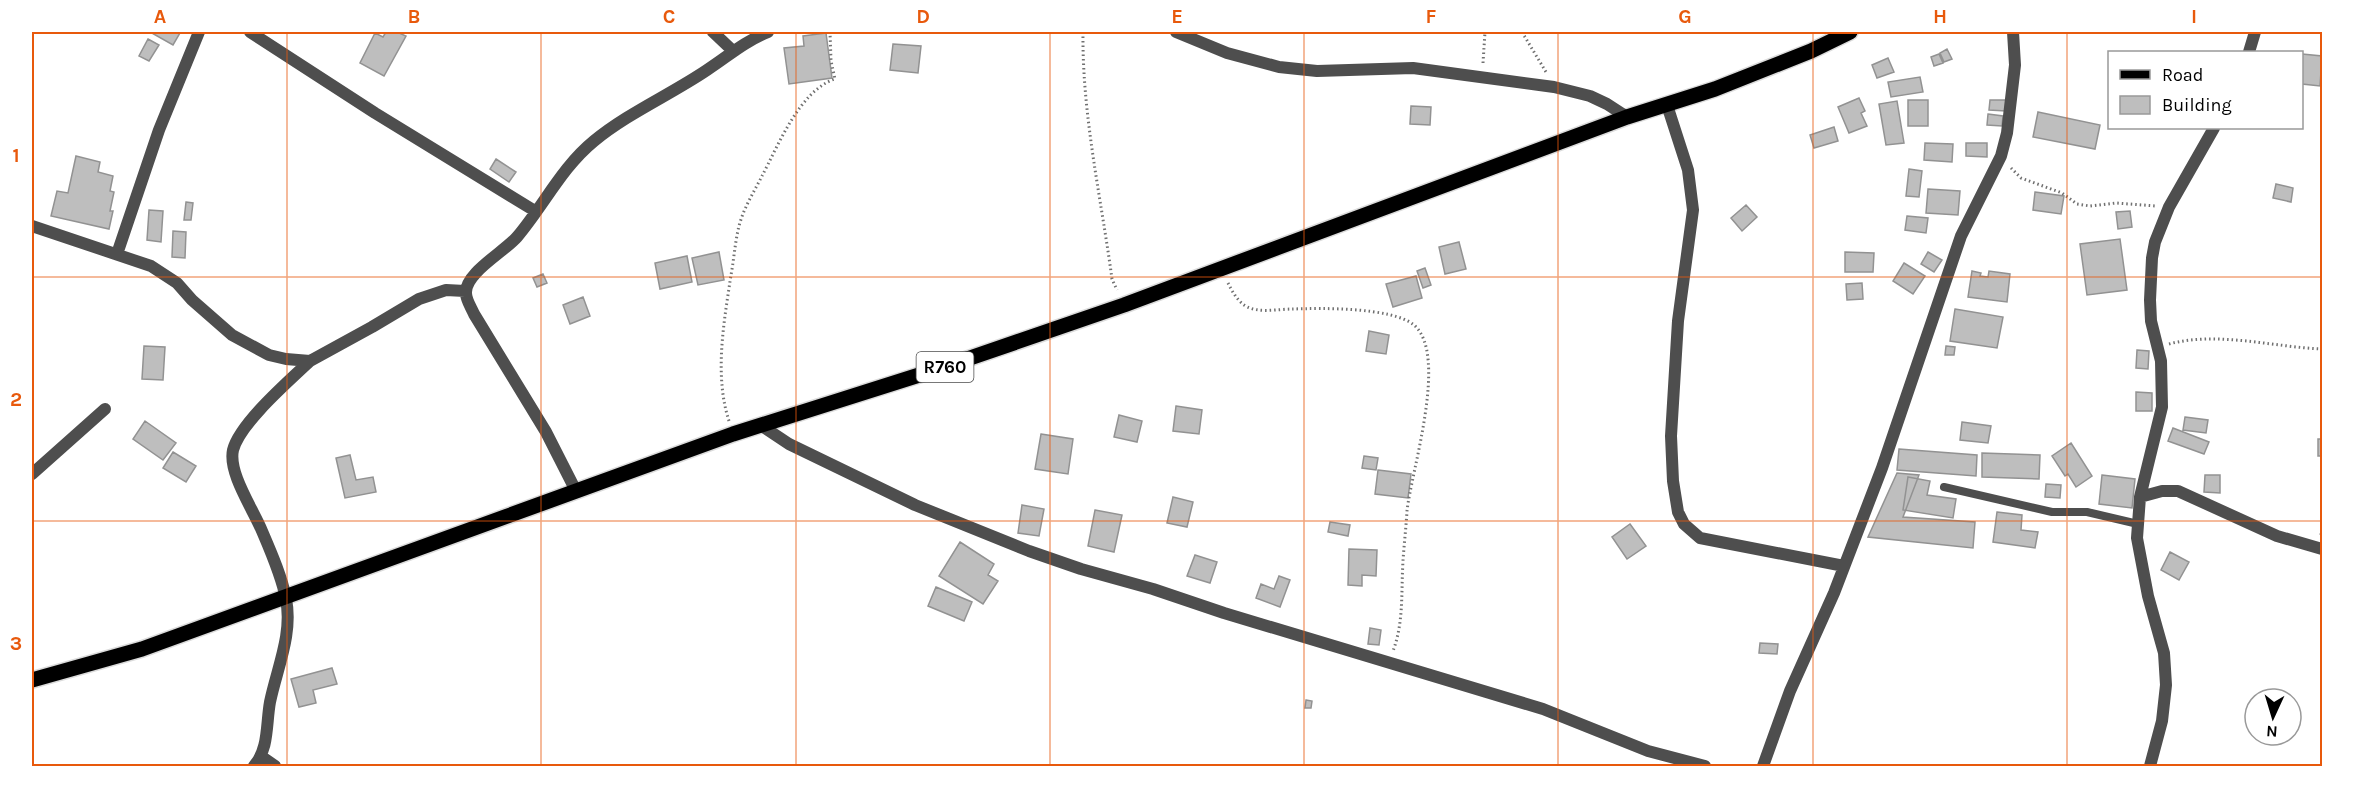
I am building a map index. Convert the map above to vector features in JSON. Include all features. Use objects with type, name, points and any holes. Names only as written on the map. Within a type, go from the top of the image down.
[{"type":"main road","name":"R760","points":[[32,680],[142,649],[733,434],[1124,306],[1628,117],[1714,89],[1811,51],[1850,32]]},
{"type":"street","points":[[117,254],[159,130],[199,32]]},
{"type":"street","points":[[250,32],[535,212]]},
{"type":"street","points":[[713,32],[732,50]]},
{"type":"street","points":[[576,491],[546,432],[474,314],[465,291],[467,284],[478,270],[517,237],[570,165],[594,141],[708,70],[732,50],[768,32]]},
{"type":"street","points":[[1176,32],[1227,53],[1279,67],[1317,71],[1413,68],[1554,87],[1590,96],[1628,117]]},
{"type":"street","points":[[1763,766],[1790,692],[1834,593],[1890,445],[1961,236],[2001,156],[2007,133],[2015,65],[2013,32]]},
{"type":"street","points":[[2249,51],[2255,32]]},
{"type":"street","points":[[1666,105],[1688,170],[1693,210],[1678,321],[1671,436],[1673,481],[1678,512],[1684,524],[1700,538],[1844,566]]},
{"type":"street","points":[[2150,766],[2162,721],[2166,685],[2164,653],[2148,596],[2138,538],[2140,497],[2162,407],[2162,374],[2159,347],[2151,321],[2150,279],[2155,242],[2169,207],[2213,129]]},
{"type":"street","points":[[32,226],[151,266],[166,274],[215,321],[248,345],[269,355],[310,361]]},
{"type":"street","points":[[275,766],[258,762],[289,617],[286,597],[263,533],[235,474],[232,461],[238,439],[250,422],[310,361],[363,333],[418,299],[446,290],[465,291]]},
{"type":"street","points":[[32,474],[105,409]]},
{"type":"street","points":[[762,426],[789,444],[915,505],[1029,551],[1224,613],[1543,709],[1648,751],[1705,766]]},
{"type":"street","points":[[2140,497],[2162,491],[2178,491],[2268,532],[2322,549]]},
{"type":"lane","points":[[1944,487],[2052,512],[2087,512],[2138,524]]},
{"type":"path","points":[[733,434],[723,404],[721,372],[726,307],[738,228],[743,211],[787,126],[825,82],[835,79],[831,61],[830,32]]},
{"type":"path","points":[[1083,32],[1083,74],[1104,234],[1113,285],[1124,306]]},
{"type":"path","points":[[1481,76],[1485,32]]},
{"type":"path","points":[[1522,32],[1554,87]]},
{"type":"path","points":[[2001,156],[2021,178],[2062,193],[2077,204],[2090,206],[2116,202],[2169,207]]},
{"type":"path","points":[[1220,269],[1234,293],[1245,306],[1263,310],[1333,308],[1378,313],[1400,318],[1414,326],[1422,336],[1426,348],[1428,387],[1425,421],[1408,502],[1399,631],[1389,662]]},
{"type":"path","points":[[2159,347],[2178,341],[2218,339],[2322,349]]},
{"type":"building","points":[[150,32],[177,32],[180,33],[173,45]]},
{"type":"building","points":[[386,32],[397,32],[406,36],[384,76],[360,63],[375,33],[383,37]]},
{"type":"building","points":[[826,33],[832,78],[789,84],[784,48],[804,46],[803,36]]},
{"type":"building","points":[[148,39],[159,45],[149,61],[139,56]]},
{"type":"building","points":[[893,44],[921,46],[918,73],[890,70]]},
{"type":"building","points":[[1947,49],[1952,59],[1944,62],[1940,53]]},
{"type":"building","points":[[1939,54],[1943,63],[1934,66],[1931,57]]},
{"type":"building","points":[[2303,54],[2322,56],[2320,86],[2303,84]]},
{"type":"building","points":[[1888,58],[1894,72],[1877,78],[1872,65]]},
{"type":"building","points":[[1920,77],[1923,92],[1891,97],[1888,82]]},
{"type":"building","points":[[1859,98],[1865,111],[1861,113],[1867,126],[1849,133],[1838,107]]},
{"type":"building","points":[[1908,100],[1928,100],[1928,126],[1908,126]]},
{"type":"building","points":[[1990,100],[2006,100],[2006,111],[1989,110]]},
{"type":"building","points":[[1897,101],[1904,143],[1886,145],[1879,104]]},
{"type":"building","points":[[1411,106],[1431,107],[1430,125],[1410,124]]},
{"type":"building","points":[[2038,112],[2100,125],[2095,149],[2033,137]]},
{"type":"building","points":[[1988,114],[2003,116],[2002,126],[1987,125]]},
{"type":"building","points":[[1834,127],[1838,141],[1814,148],[1810,135]]},
{"type":"building","points":[[1925,143],[1953,144],[1952,162],[1924,160]]},
{"type":"building","points":[[1966,143],[1987,143],[1987,157],[1966,156]]},
{"type":"building","points":[[76,156],[100,162],[98,172],[113,176],[110,191],[114,192],[110,211],[113,211],[109,229],[51,216],[57,191],[68,193]]},
{"type":"building","points":[[496,159],[516,172],[509,182],[490,169]]},
{"type":"building","points":[[1909,169],[1922,171],[1919,197],[1906,196]]},
{"type":"building","points":[[2276,184],[2293,188],[2291,202],[2273,198]]},
{"type":"building","points":[[1928,189],[1960,191],[1958,215],[1926,213]]},
{"type":"building","points":[[2035,192],[2064,196],[2061,214],[2033,210]]},
{"type":"building","points":[[186,202],[193,203],[191,220],[184,220]]},
{"type":"building","points":[[1746,205],[1757,217],[1742,231],[1731,218]]},
{"type":"building","points":[[149,210],[163,211],[161,242],[147,240]]},
{"type":"building","points":[[2130,211],[2132,227],[2118,229],[2116,212]]},
{"type":"building","points":[[1907,216],[1928,218],[1926,233],[1905,230]]},
{"type":"building","points":[[173,231],[186,232],[185,258],[172,257]]},
{"type":"building","points":[[2120,239],[2127,290],[2087,295],[2080,244]]},
{"type":"building","points":[[1459,242],[1466,269],[1445,274],[1439,247]]},
{"type":"building","points":[[719,252],[724,280],[698,285],[692,258]]},
{"type":"building","points":[[1845,252],[1874,253],[1873,272],[1845,272]]},
{"type":"building","points":[[1928,252],[1942,260],[1934,272],[1921,264]]},
{"type":"building","points":[[687,256],[692,282],[660,289],[655,263]]},
{"type":"building","points":[[1904,263],[1925,276],[1913,294],[1893,281]]},
{"type":"building","points":[[1425,268],[1431,285],[1423,288],[1417,271]]},
{"type":"building","points":[[1972,271],[1981,273],[1980,276],[1988,277],[1989,271],[2010,274],[2007,302],[1968,297]]},
{"type":"building","points":[[543,274],[547,283],[537,287],[533,278]]},
{"type":"building","points":[[1416,276],[1422,298],[1393,307],[1386,284]]},
{"type":"building","points":[[1862,283],[1863,299],[1847,300],[1846,284]]},
{"type":"building","points":[[583,297],[590,316],[570,324],[563,305]]},
{"type":"building","points":[[1955,309],[2003,317],[1997,348],[1950,341]]},
{"type":"building","points":[[1369,331],[1389,335],[1386,354],[1366,351]]},
{"type":"building","points":[[144,346],[165,347],[163,380],[142,379]]},
{"type":"building","points":[[1946,346],[1955,347],[1954,355],[1945,355]]},
{"type":"building","points":[[2137,350],[2149,351],[2148,369],[2136,368]]},
{"type":"building","points":[[2136,392],[2152,393],[2152,411],[2136,411]]},
{"type":"building","points":[[1176,406],[1202,410],[1199,434],[1173,431]]},
{"type":"building","points":[[1119,415],[1142,421],[1137,442],[1114,437]]},
{"type":"building","points":[[2185,417],[2208,420],[2206,433],[2183,430]]},
{"type":"building","points":[[145,421],[176,443],[163,460],[133,439]]},
{"type":"building","points":[[1962,422],[1991,426],[1988,443],[1960,440]]},
{"type":"building","points":[[2173,428],[2209,442],[2204,454],[2168,441]]},
{"type":"building","points":[[1041,434],[1073,439],[1068,474],[1035,469]]},
{"type":"building","points":[[2318,439],[2322,439],[2322,456],[2318,456]]},
{"type":"building","points":[[2071,443],[2092,476],[2076,487],[2068,474],[2065,476],[2052,456]]},
{"type":"building","points":[[1899,449],[1977,455],[1976,476],[1897,470]]},
{"type":"building","points":[[173,452],[196,466],[186,482],[163,468]]},
{"type":"building","points":[[1982,453],[2040,455],[2039,479],[1982,477]]},
{"type":"building","points":[[350,455],[356,480],[373,477],[376,492],[345,498],[336,458]]},
{"type":"building","points":[[1364,456],[1378,458],[1376,470],[1362,468]]},
{"type":"building","points":[[1378,470],[1411,474],[1408,498],[1375,494]]},
{"type":"building","points":[[1897,473],[1919,475],[1903,517],[1975,522],[1973,548],[1868,537]]},
{"type":"building","points":[[2102,475],[2135,479],[2132,508],[2099,504]]},
{"type":"building","points":[[2205,475],[2220,475],[2220,493],[2204,492]]},
{"type":"building","points":[[1908,477],[1930,481],[1927,495],[1956,499],[1953,518],[1903,510]]},
{"type":"building","points":[[2046,484],[2061,485],[2060,498],[2045,497]]},
{"type":"building","points":[[1173,497],[1193,502],[1187,527],[1167,523]]},
{"type":"building","points":[[1022,505],[1044,509],[1039,536],[1018,533]]},
{"type":"building","points":[[1095,510],[1122,515],[1114,552],[1088,546]]},
{"type":"building","points":[[1997,512],[2022,515],[2021,530],[2038,532],[2035,548],[1993,542]]},
{"type":"building","points":[[1330,522],[1350,525],[1348,536],[1328,532]]},
{"type":"building","points":[[1630,524],[1646,546],[1627,559],[1612,537]]},
{"type":"building","points":[[960,542],[994,564],[988,575],[998,581],[983,604],[939,576]]},
{"type":"building","points":[[1349,549],[1377,550],[1376,576],[1362,575],[1362,586],[1348,585]]},
{"type":"building","points":[[2170,552],[2189,562],[2179,580],[2161,570]]},
{"type":"building","points":[[1195,555],[1217,562],[1210,583],[1187,576]]},
{"type":"building","points":[[1279,576],[1290,580],[1280,607],[1256,598],[1261,584],[1274,589]]},
{"type":"building","points":[[936,587],[972,602],[964,621],[928,606]]},
{"type":"building","points":[[1370,628],[1381,630],[1379,645],[1368,644]]},
{"type":"building","points":[[1760,643],[1778,644],[1777,654],[1759,653]]},
{"type":"building","points":[[332,668],[337,684],[313,690],[316,703],[299,707],[291,679]]},
{"type":"building","points":[[1306,700],[1312,701],[1311,708],[1305,708]]}]
